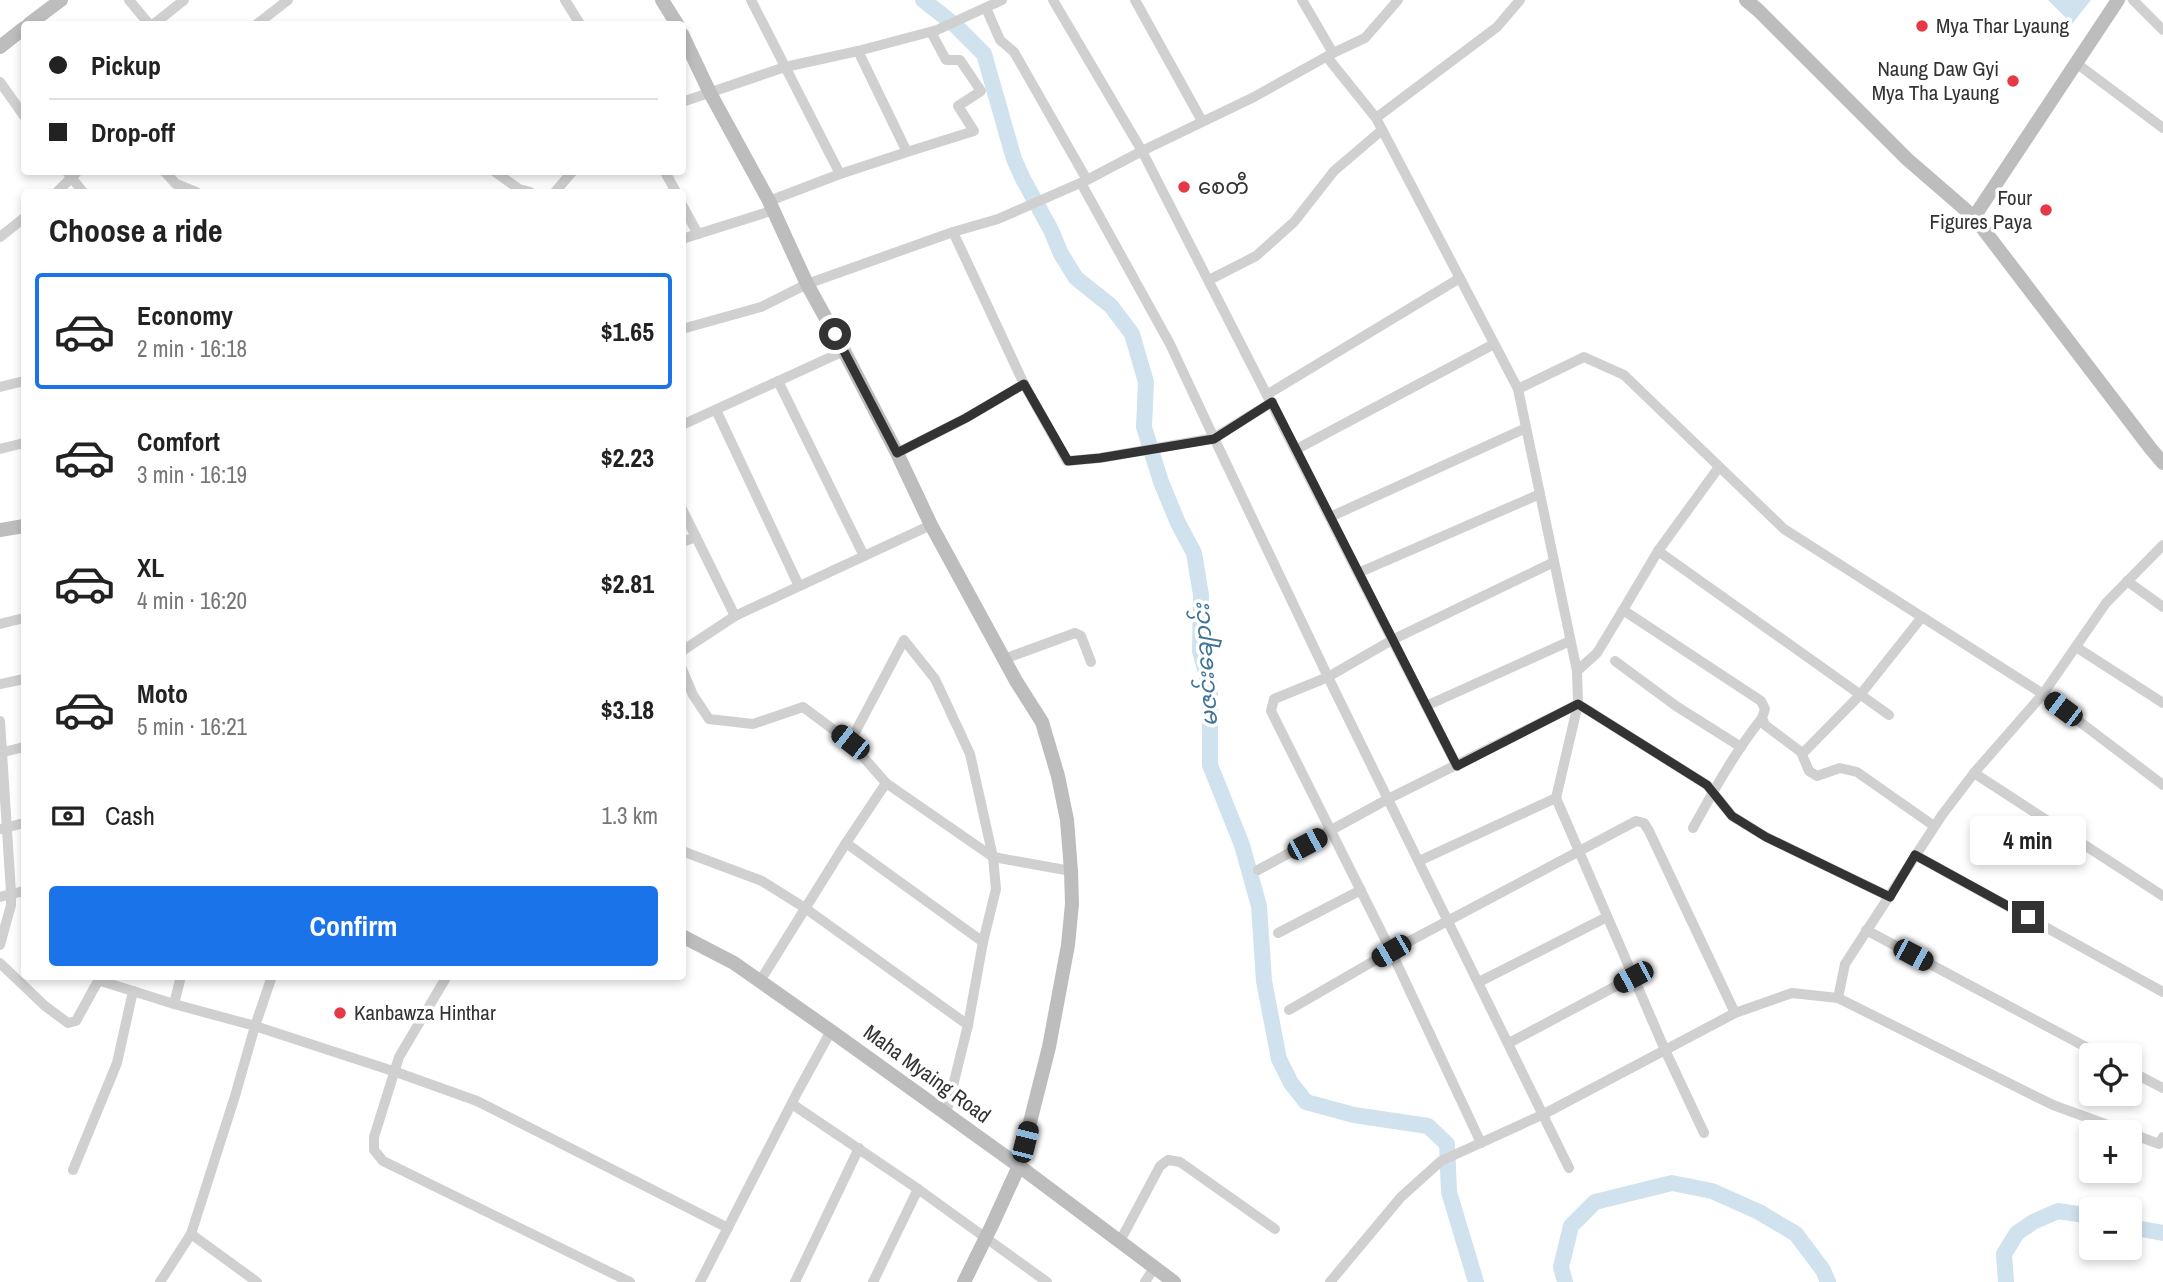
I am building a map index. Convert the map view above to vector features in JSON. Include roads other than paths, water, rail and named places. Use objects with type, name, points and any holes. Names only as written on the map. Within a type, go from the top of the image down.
[{"type":"street","points":[[33,21],[61,0]]},
{"type":"street","points":[[130,0],[149,21]]},
{"type":"street","points":[[156,21],[184,0]]},
{"type":"street","points":[[261,21],[288,0]]},
{"type":"street","points":[[565,0],[578,21]]},
{"type":"street","points":[[662,0],[675,21]]},
{"type":"street","points":[[751,0],[840,174]]},
{"type":"street","points":[[686,101],[785,67],[934,31],[1002,0]]},
{"type":"street","points":[[1053,0],[1142,150],[1457,766]]},
{"type":"street","points":[[1135,0],[1202,121]]},
{"type":"street","points":[[1302,0],[1330,55],[1376,118],[1518,389],[1577,671],[1578,704],[1556,798],[1665,1050],[1704,1133]]},
{"type":"street","points":[[686,328],[761,307],[807,284],[953,232],[998,219],[1084,181],[1254,97],[1365,38],[1398,0]]},
{"type":"street","points":[[1376,118],[1497,27],[1520,0]]},
{"type":"street","points":[[1746,0],[1907,159],[1974,217],[2163,463]]},
{"type":"street","points":[[1974,217],[2118,0]]},
{"type":"street","points":[[2133,0],[2163,30]]},
{"type":"street","points":[[986,8],[1000,40],[1013,52],[1170,344],[1328,677],[1569,1168]]},
{"type":"street","points":[[0,47],[21,30]]},
{"type":"street","points":[[686,238],[771,206],[840,174],[974,131],[958,106],[981,91],[960,60],[946,60],[934,31]]},
{"type":"street","points":[[686,42],[771,206],[807,284],[897,453],[931,525],[1004,659],[1042,722],[1058,776],[1067,820],[1071,871],[1072,904],[1068,945],[1049,1047],[1018,1166],[964,1282]]},
{"type":"street","points":[[858,51],[907,152]]},
{"type":"street","points":[[2076,63],[2163,128]]},
{"type":"street","points":[[0,82],[21,112]]},
{"type":"street","points":[[1209,280],[1256,256],[1294,222],[1334,171],[1382,130]]},
{"type":"street","points":[[168,175],[176,184],[188,189]]},
{"type":"street","points":[[499,175],[519,189]]},
{"type":"street","points":[[558,189],[569,175]]},
{"type":"street","points":[[686,212],[698,234]]},
{"type":"street","points":[[0,237],[21,220]]},
{"type":"street","points":[[953,232],[1024,384],[1068,461],[1214,439],[1270,398],[1460,278]]},
{"type":"street","points":[[1295,450],[1494,344]]},
{"type":"street","points":[[686,423],[844,351]]},
{"type":"street","points":[[1518,389],[1584,357],[1624,374],[1784,529],[2043,694],[2163,785]]},
{"type":"street","points":[[778,381],[864,556]]},
{"type":"street","points":[[0,387],[21,382]]},
{"type":"street","points":[[897,453],[966,418],[1024,384]]},
{"type":"street","points":[[716,410],[799,586]]},
{"type":"street","points":[[1329,517],[1526,428]]},
{"type":"street","points":[[0,449],[21,444]]},
{"type":"street","points":[[1577,671],[1597,653],[1658,551],[1719,467]]},
{"type":"street","points":[[1358,573],[1540,494]]},
{"type":"street","points":[[686,517],[735,616]]},
{"type":"street","points":[[686,649],[735,616],[931,525]]},
{"type":"street","points":[[0,530],[21,526]]},
{"type":"street","points":[[686,541],[696,537]]},
{"type":"street","points":[[1838,998],[1845,964],[1934,827],[1974,773],[2043,694],[2106,603],[2163,545]]},
{"type":"street","points":[[1658,551],[1889,715]]},
{"type":"street","points":[[1479,1144],[1362,890],[1271,711],[1274,699],[1328,677],[1392,640],[1554,562]]},
{"type":"street","points":[[2127,581],[2163,607]]},
{"type":"street","points":[[1623,610],[1761,701],[1765,709],[1693,828]]},
{"type":"street","points":[[1801,752],[1860,695],[1922,617]]},
{"type":"street","points":[[0,624],[21,619]]},
{"type":"street","points":[[1004,659],[1075,633],[1081,636],[1091,662]]},
{"type":"street","points":[[850,742],[904,640],[935,679],[970,754],[993,857],[996,889],[968,1025],[946,1114]]},
{"type":"street","points":[[1426,706],[1570,641]]},
{"type":"street","points":[[2076,647],[2163,703]]},
{"type":"street","points":[[1615,662],[1676,706],[1741,747]]},
{"type":"street","points":[[686,678],[709,719],[753,724],[803,707],[850,742],[886,783],[993,857],[1071,871]]},
{"type":"street","points":[[0,684],[21,680]]},
{"type":"street","points":[[1258,870],[1388,799],[1578,704]]},
{"type":"street","points":[[1578,704],[1707,785],[1732,816],[1766,837],[1890,897]]},
{"type":"street","points":[[1762,718],[1765,724],[1801,752],[1809,771],[1817,776],[1840,768],[1857,772],[1934,827]]},
{"type":"street","points":[[0,721],[3,828],[11,893],[11,905],[0,945]]},
{"type":"street","points":[[1,752],[21,748]]},
{"type":"street","points":[[1974,773],[2163,896]]},
{"type":"street","points":[[760,981],[886,783]]},
{"type":"street","points":[[1419,861],[1556,798]]},
{"type":"street","points":[[1289,1010],[1391,951],[1636,821],[1644,823],[1649,831],[1735,1013]]},
{"type":"street","points":[[3,828],[21,824]]},
{"type":"street","points":[[846,843],[983,942]]},
{"type":"street","points":[[686,853],[762,881],[806,908],[968,1025]]},
{"type":"street","points":[[1915,855],[2163,992]]},
{"type":"street","points":[[1278,933],[1362,890]]},
{"type":"street","points":[[0,897],[21,891]]},
{"type":"street","points":[[1479,982],[1607,917]]},
{"type":"street","points":[[1866,930],[2079,1043]]},
{"type":"street","name":"Maha Myaing Road","points":[[686,938],[734,964],[831,1031],[1174,1282]]},
{"type":"street","points":[[0,963],[45,1006],[68,1023],[76,1021],[98,981],[255,1026],[477,1101],[728,1228]]},
{"type":"street","points":[[1509,1043],[1633,977]]},
{"type":"street","points":[[174,1004],[180,980]]},
{"type":"street","points":[[160,1282],[191,1234],[271,980]]},
{"type":"street","points":[[445,980],[400,1057],[374,1137],[374,1150],[383,1161],[625,1281]]},
{"type":"street","points":[[74,1170],[117,1063],[133,991]]},
{"type":"street","points":[[1330,1282],[1401,1197],[1441,1161],[1544,1114],[1735,1013],[1792,993],[1838,998],[2053,1105],[2093,1120]]},
{"type":"street","points":[[700,1282],[831,1031]]},
{"type":"street","points":[[2142,1077],[2163,1088]]},
{"type":"street","points":[[792,1104],[918,1189],[1047,1282]]},
{"type":"street","points":[[2142,1138],[2159,1144],[2163,1137]]},
{"type":"street","points":[[795,1282],[859,1149]]},
{"type":"street","points":[[1119,1243],[1160,1166],[1168,1160],[1180,1162],[1275,1229]]},
{"type":"street","points":[[873,1282],[918,1189]]},
{"type":"street","points":[[191,1234],[257,1282]]},
{"type":"street","points":[[1145,1282],[1154,1268]]},
{"type":"water","points":[[2048,0],[2091,0],[2072,24]]},
{"type":"waterway","name":"မဇင်းချောင်း","points":[[923,0],[955,25],[984,54],[1014,159],[1061,254],[1076,278],[1111,306],[1132,334],[1146,382],[1144,427],[1161,482],[1194,553],[1201,595],[1200,651],[1210,688],[1210,765],[1242,845],[1259,906],[1264,981],[1279,1059],[1291,1083],[1306,1102],[1354,1115],[1428,1126],[1447,1144],[1449,1192],[1476,1282]]},
{"type":"waterway","name":"မဇင်းချောင်း","points":[[1565,1282],[1561,1267],[1571,1226],[1595,1202],[1672,1183],[1712,1191],[1759,1212],[1796,1234],[1823,1270],[1828,1282]]},
{"type":"waterway","name":"မဇင်းချောင်း","points":[[2006,1282],[2004,1254],[2017,1233],[2033,1222],[2058,1211],[2079,1214]]},
{"type":"waterway","name":"မဇင်းချောင်း","points":[[2142,1229],[2163,1233]]},
{"type":"place","name":"Mya Thar Lyaung","points":[[1922,26]]},
{"type":"place","name":"Naung Daw Gyi Mya Tha Lyaung","points":[[2013,81]]},
{"type":"place","name":"စေတီ","points":[[1184,187]]},
{"type":"place","name":"Four Figures Paya","points":[[2046,210]]},
{"type":"place","name":"Kanbawza Hinthar","points":[[340,1013]]}]
